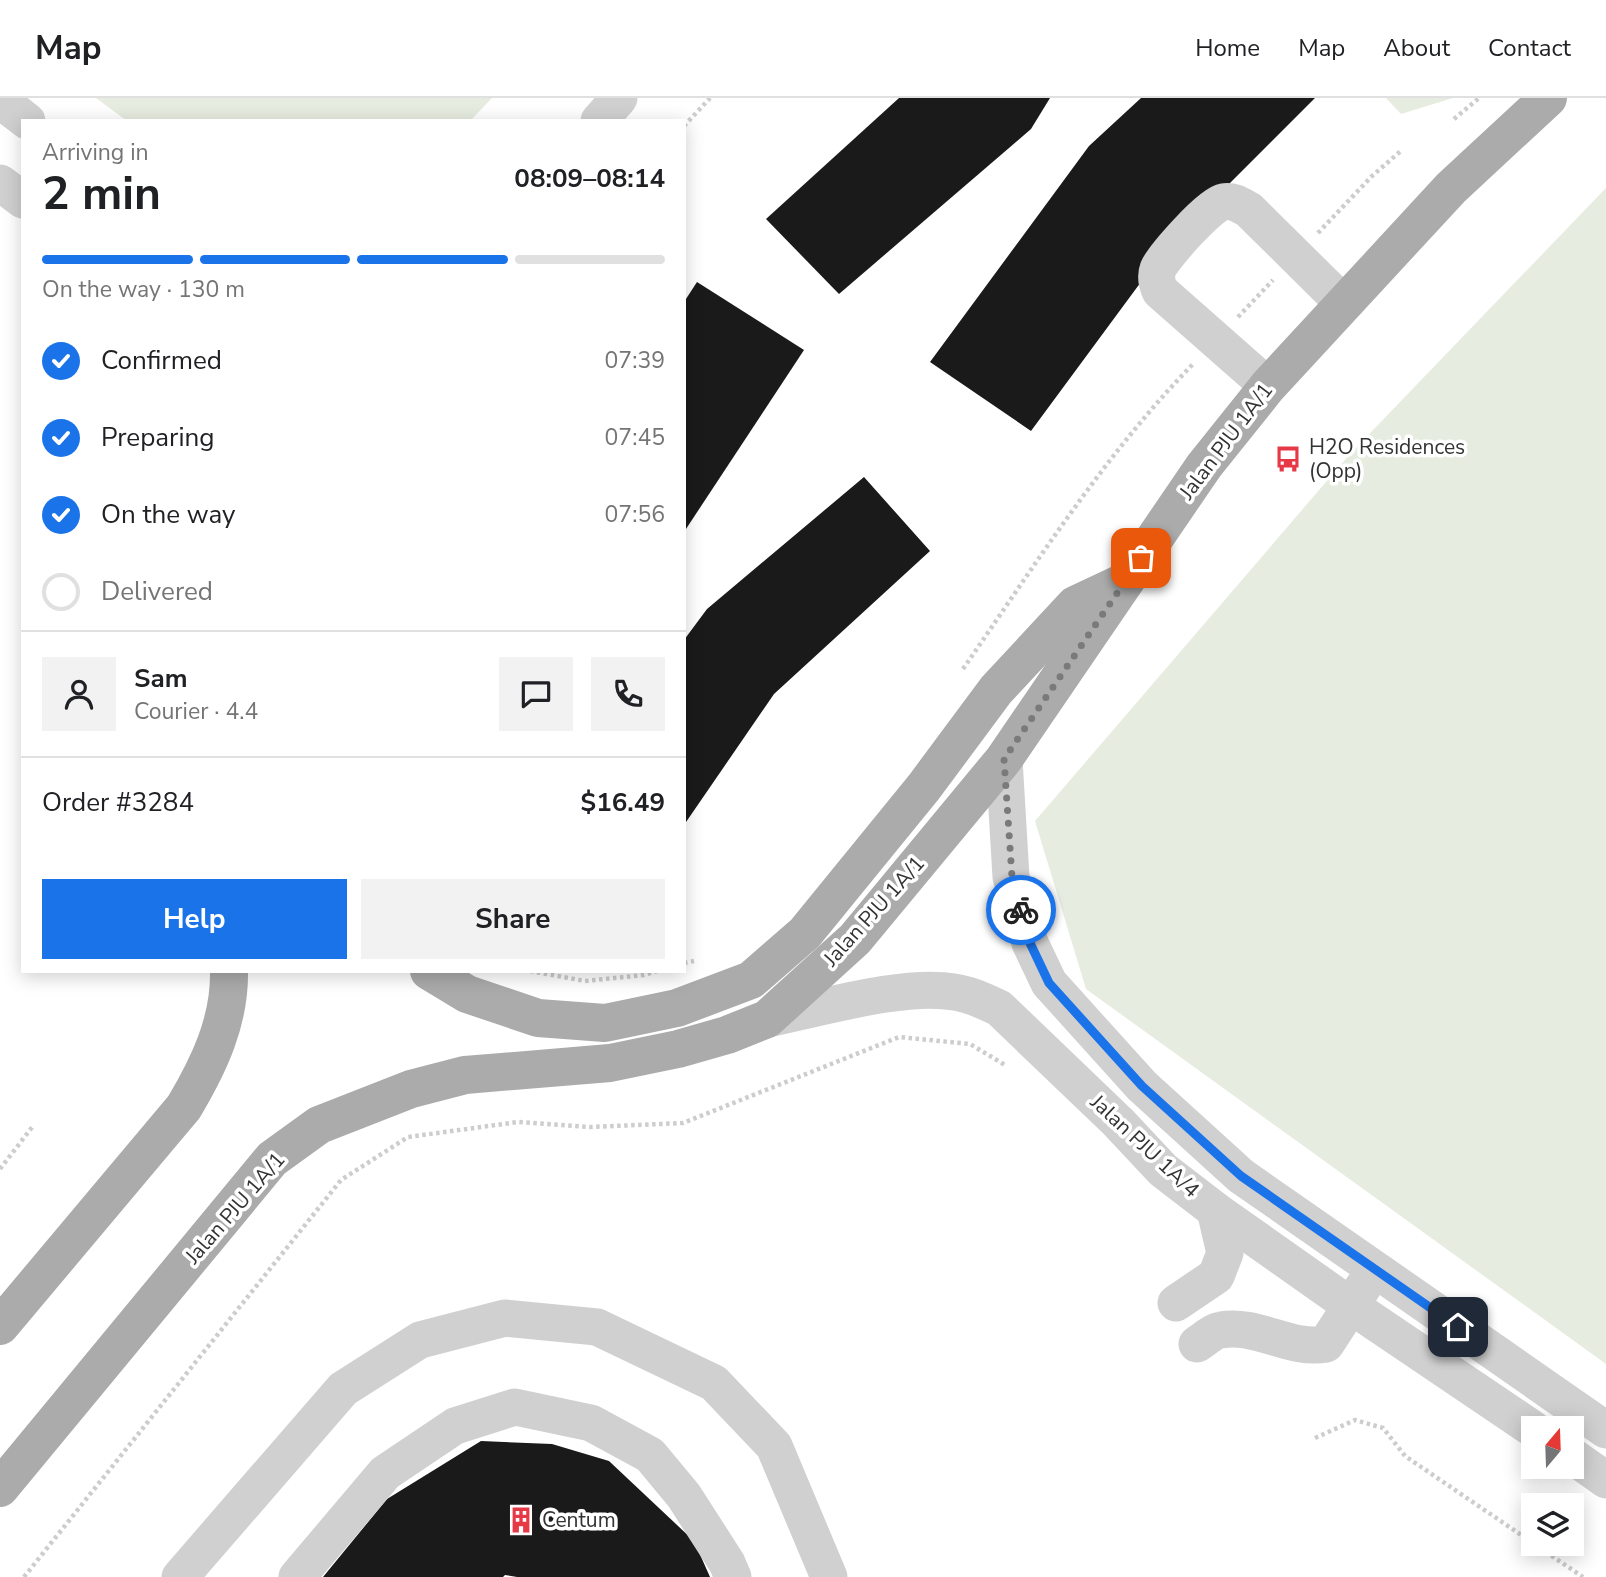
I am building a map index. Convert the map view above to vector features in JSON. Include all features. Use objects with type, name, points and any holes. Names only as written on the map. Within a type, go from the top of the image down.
[{"type":"main road","name":"Jalan PJU 1A/1","points":[[0,1488],[272,1159],[319,1125],[411,1089],[465,1075],[610,1063],[678,1049],[727,1035],[767,1019],[855,939],[1004,759],[1204,466],[1268,386],[1451,188],[1548,98]]},
{"type":"main road","points":[[432,973],[467,994],[538,1017],[605,1023],[677,1008],[751,980],[804,933],[872,853],[996,690],[1075,605],[1125,581]]},
{"type":"main road","points":[[0,1326],[184,1107],[206,1070],[223,1023],[229,973]]},
{"type":"street","points":[[601,119],[619,98]]},
{"type":"street","points":[[0,100],[24,119]]},
{"type":"street","points":[[0,183],[21,199]]},
{"type":"street","points":[[1268,386],[1160,291],[1156,282],[1158,269],[1204,214],[1220,202],[1234,202],[1249,209],[1343,303]]},
{"type":"street","name":"Jalan PJU 1A/4","points":[[1004,759],[1012,877],[1030,943],[1049,983],[1142,1086],[1241,1176],[1606,1430]]},
{"type":"street","name":"Jalan PJU 1A/4","points":[[767,1019],[902,991],[951,991],[976,997],[999,1008],[1118,1122],[1163,1170],[1351,1306],[1521,1421]]},
{"type":"street","points":[[1118,1122],[1142,1086]]},
{"type":"street","points":[[1176,1303],[1216,1276],[1225,1253],[1215,1210]]},
{"type":"street","points":[[1197,1344],[1219,1329],[1245,1331],[1313,1346],[1326,1344],[1374,1268]]},
{"type":"street","points":[[191,1573],[343,1389],[420,1340],[505,1318],[597,1327],[714,1382],[774,1446],[829,1577]]},
{"type":"street","points":[[297,1577],[385,1473],[455,1426],[515,1407],[591,1423],[650,1455],[684,1496],[727,1563],[733,1577]]},
{"type":"street","points":[[1584,1464],[1606,1480]]},
{"type":"path","points":[[686,124],[710,98]]},
{"type":"path","points":[[1454,119],[1479,98]]},
{"type":"path","points":[[959,676],[1051,543],[1144,416],[1372,176],[1402,150]]},
{"type":"path","points":[[686,962],[696,960]]},
{"type":"path","points":[[541,973],[585,981],[650,973]]},
{"type":"path","points":[[24,1577],[341,1180],[408,1137],[518,1122],[590,1127],[683,1123],[900,1037],[970,1044],[1013,1070]]},
{"type":"path","points":[[0,1169],[33,1126]]},
{"type":"path","points":[[1315,1438],[1355,1420],[1383,1428],[1405,1456],[1521,1535]]},
{"type":"path","points":[[1552,1556],[1583,1577]]},
{"type":"shaded area","points":[[96,98],[492,98],[472,119],[124,119]]},
{"type":"shaded area","points":[[1386,98],[1453,98],[1401,114]]},
{"type":"shaded area","points":[[1606,188],[1606,1364],[1086,989],[1035,821],[1350,454]]},
{"type":"building","points":[[899,98],[1050,98],[1031,129],[839,294],[766,219]]},
{"type":"building","points":[[1141,98],[1315,98],[1169,244],[1031,431],[930,362],[1089,146]]},
{"type":"building","points":[[697,282],[804,350],[686,529],[686,299]]},
{"type":"building","points":[[864,477],[930,551],[774,694],[686,822],[686,637],[707,609]]},
{"type":"building","name":"Centum","points":[[481,1441],[552,1444],[609,1461],[694,1541],[710,1577],[323,1577],[387,1499]]},
{"type":"way so far","points":[[1021,910],[1012,877],[1004,759],[1141,558]]},
{"type":"place","name":"H2O Residences (Opp)","points":[[1288,459]]},
{"type":"place","name":"Centum","points":[[521,1520]]},
{"type":"route","points":[[1021,910],[1030,943],[1049,983],[1142,1086],[1241,1176],[1458,1327]]}]
